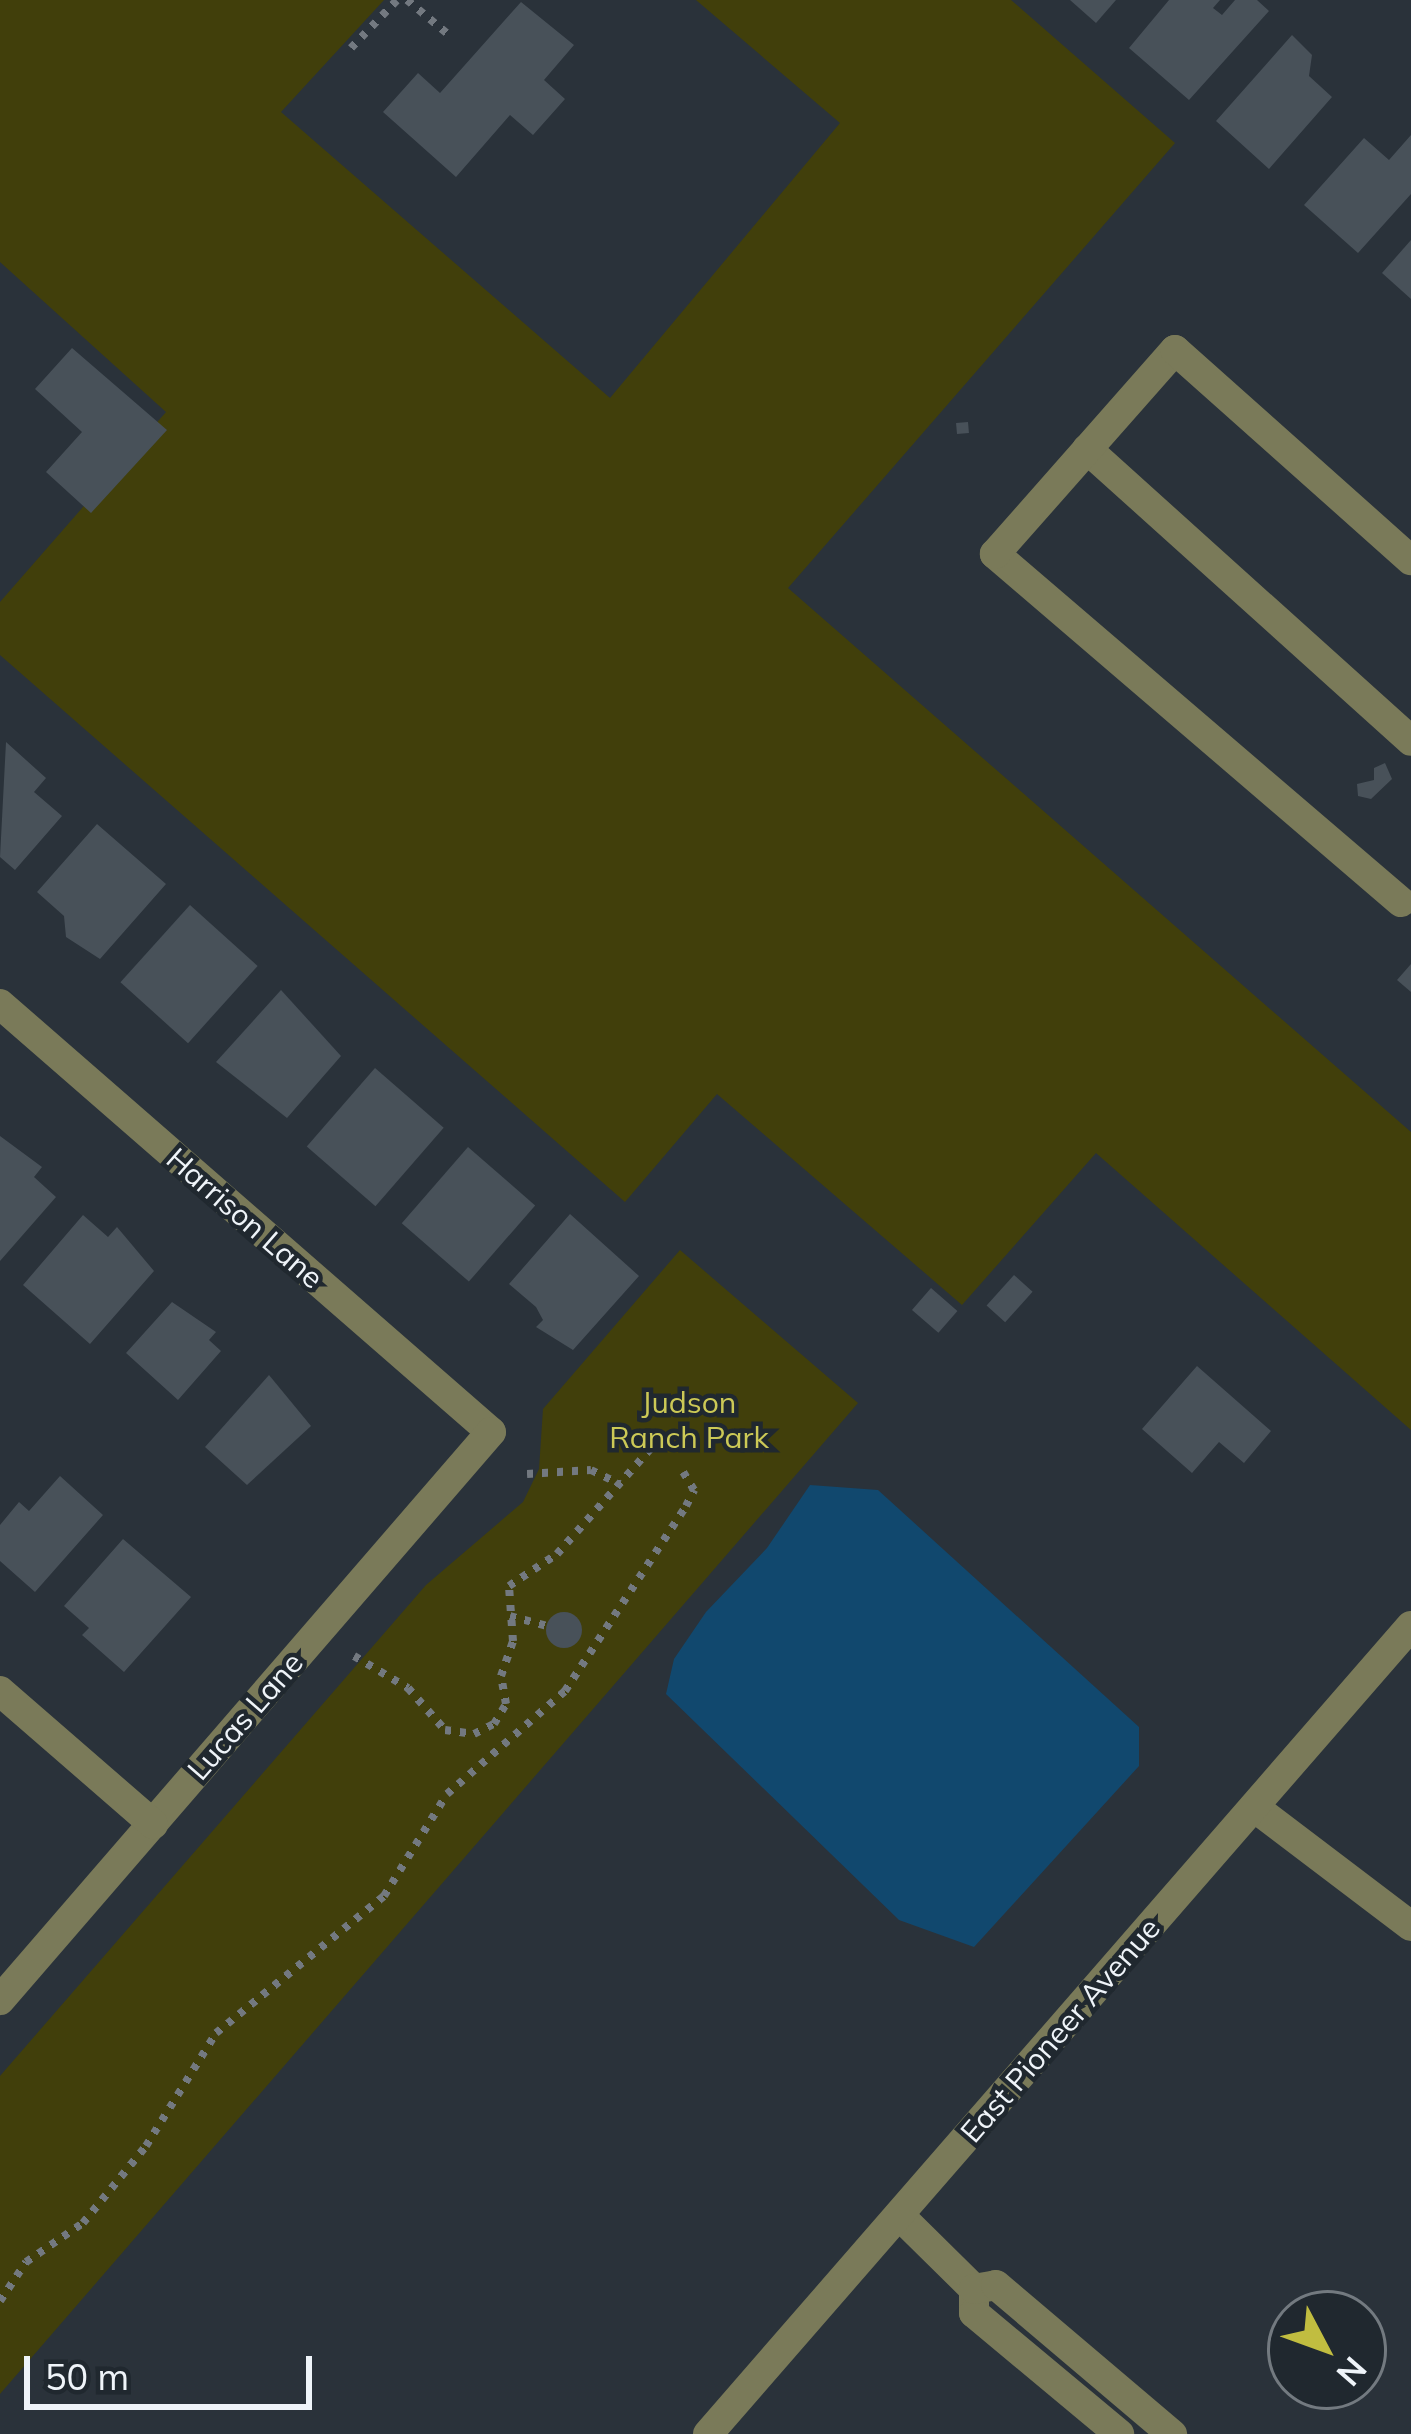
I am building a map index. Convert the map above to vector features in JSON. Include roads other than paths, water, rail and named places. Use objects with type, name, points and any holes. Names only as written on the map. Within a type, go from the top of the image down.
[{"type":"street","points":[[1401,902],[995,554],[1175,350],[1411,560]]},
{"type":"street","points":[[1088,449],[1411,741]]},
{"type":"street","name":"Harrison Lane","points":[[0,1004],[490,1432]]},
{"type":"street","name":"Lucas Lane","points":[[0,2000],[490,1432]]},
{"type":"street","name":"East Pioneer Avenue","points":[[708,2434],[1411,1627]]},
{"type":"street","points":[[0,1691],[153,1824]]},
{"type":"street","points":[[1254,1808],[1411,1926]]},
{"type":"street","points":[[899,2215],[974,2289],[974,2313],[1119,2434]]},
{"type":"street","points":[[974,2289],[996,2285],[1172,2434]]},
{"type":"street","points":[[1006,2339],[1029,2314]]},
{"type":"water","points":[[810,1485],[878,1490],[1139,1727],[1139,1766],[974,1947],[899,1920],[666,1694],[674,1659],[706,1612],[767,1548]]},
{"type":"park label","name":"Judson Ranch Park","points":[[689,1419]]}]
